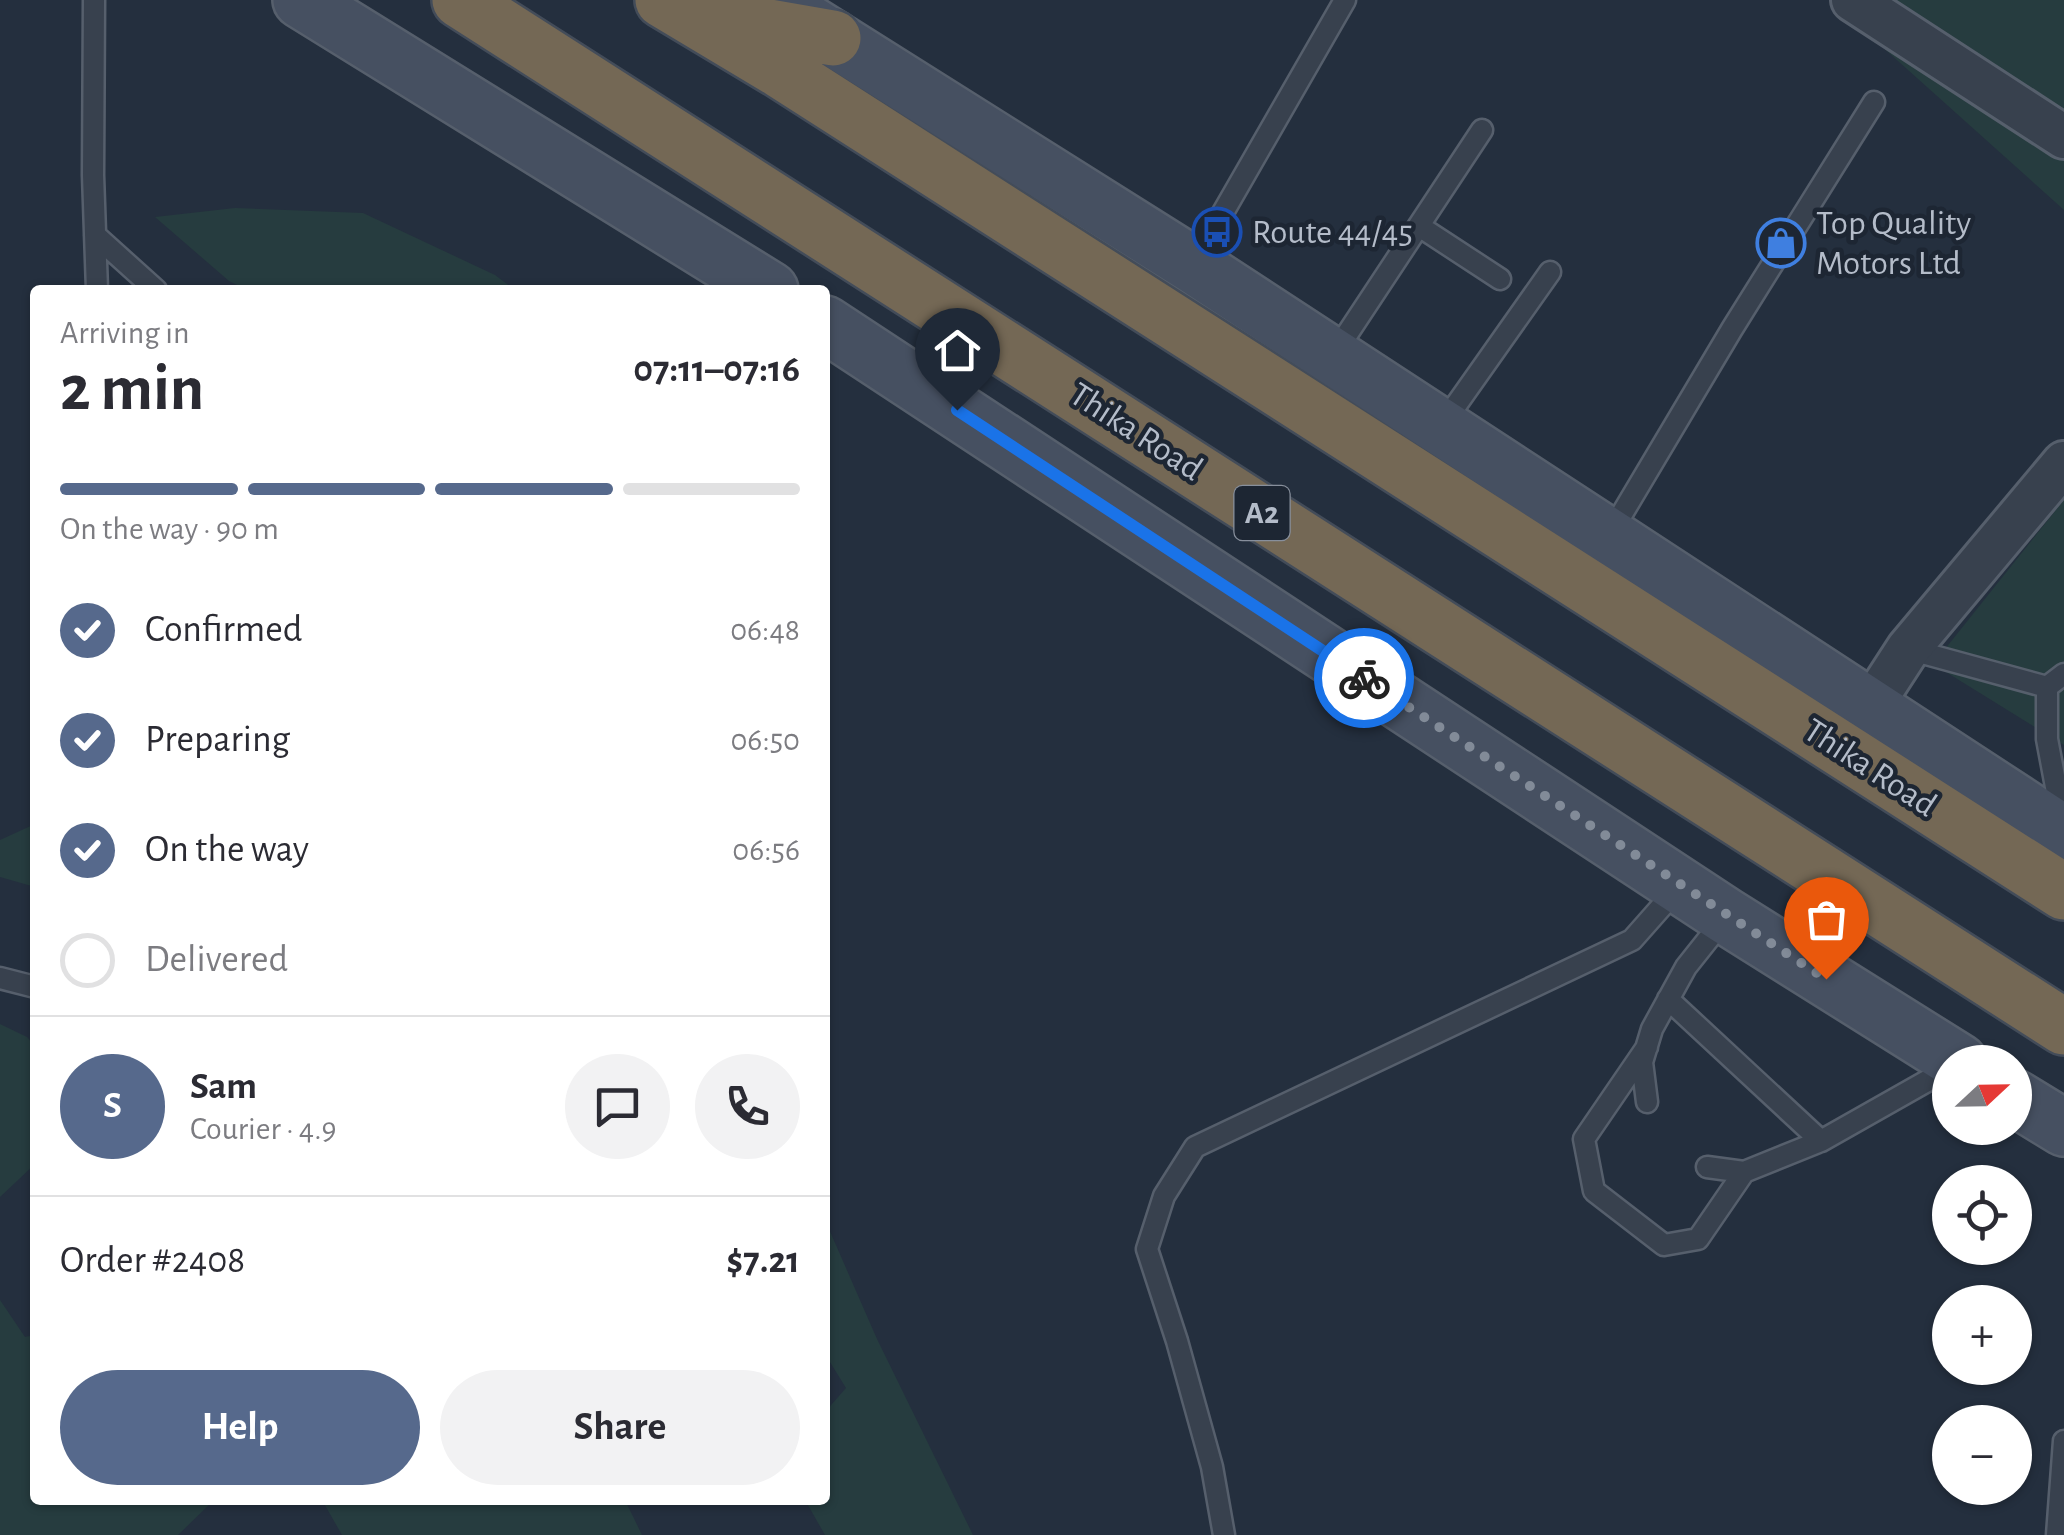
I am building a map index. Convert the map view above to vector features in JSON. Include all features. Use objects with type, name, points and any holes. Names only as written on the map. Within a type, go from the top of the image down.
[{"type":"highway","name":"Thika Road","points":[[460,0],[2064,1028]]},
{"type":"highway","name":"Thika Road","points":[[674,6],[780,70],[2064,892]]},
{"type":"highway","points":[[674,6],[833,38]]},
{"type":"main road","points":[[301,0],[762,285]]},
{"type":"main road","name":"Thika Road","points":[[772,0],[1194,264],[2064,831]]},
{"type":"main road","points":[[830,327],[1726,916],[1932,1045]]},
{"type":"main road","points":[[2032,1108],[2064,1128]]},
{"type":"street","points":[[1853,0],[2064,137]]},
{"type":"street","points":[[1871,706],[1908,650],[2064,463]]},
{"type":"lane","points":[[94,0],[97,285]]},
{"type":"lane","points":[[1194,264],[1345,0]]},
{"type":"lane","points":[[1609,536],[1874,102]]},
{"type":"lane","points":[[1333,355],[1482,130]]},
{"type":"lane","points":[[1419,226],[1500,279]]},
{"type":"lane","points":[[95,234],[151,285]]},
{"type":"lane","points":[[1441,426],[1550,272]]},
{"type":"lane","points":[[1908,650],[2046,688]]},
{"type":"lane","points":[[2046,688],[2064,674]]},
{"type":"lane","points":[[2046,688],[2047,739],[2064,831]]},
{"type":"lane","points":[[1224,1535],[1212,1467],[1147,1248],[1164,1196],[1195,1146],[1632,940],[1680,886]]},
{"type":"lane","points":[[1647,1102],[1642,1062],[1652,1029],[1686,966],[1726,916]]},
{"type":"lane","points":[[0,978],[30,986]]},
{"type":"lane","points":[[1668,999],[1821,1140]]},
{"type":"lane","points":[[1646,1047],[1584,1139],[1594,1191],[1664,1245],[1698,1238],[1744,1172]]},
{"type":"lane","points":[[1707,1167],[1744,1172],[1821,1140],[1932,1078]]},
{"type":"lane","points":[[2057,1535],[2064,1441]]},
{"type":"green space","points":[[1830,0],[2064,0],[2064,210]]},
{"type":"green space","points":[[235,208],[363,213],[495,275],[508,285],[237,285],[155,217]]},
{"type":"green space","points":[[2064,500],[2064,745],[1933,664]]},
{"type":"green space","points":[[30,826],[30,886],[0,877],[0,840]]},
{"type":"green space","points":[[0,1024],[30,1040],[30,1169],[0,1197]]},
{"type":"green space","points":[[830,1231],[877,1339],[973,1535],[825,1535],[808,1505],[830,1505],[830,1406],[846,1388],[830,1362]]},
{"type":"green space","points":[[0,1300],[25,1337],[30,1336],[30,1505],[209,1505],[178,1535],[0,1535]]},
{"type":"green space","points":[[325,1505],[627,1505],[642,1535],[342,1535]]},
{"type":"way so far","points":[[1364,678],[1826,979]]},
{"type":"place","name":"Route 44/45","points":[[1217,232]]},
{"type":"place","name":"Top Quality Motors Ltd","points":[[1781,243]]},
{"type":"route","points":[[957,410],[1364,678]]}]
